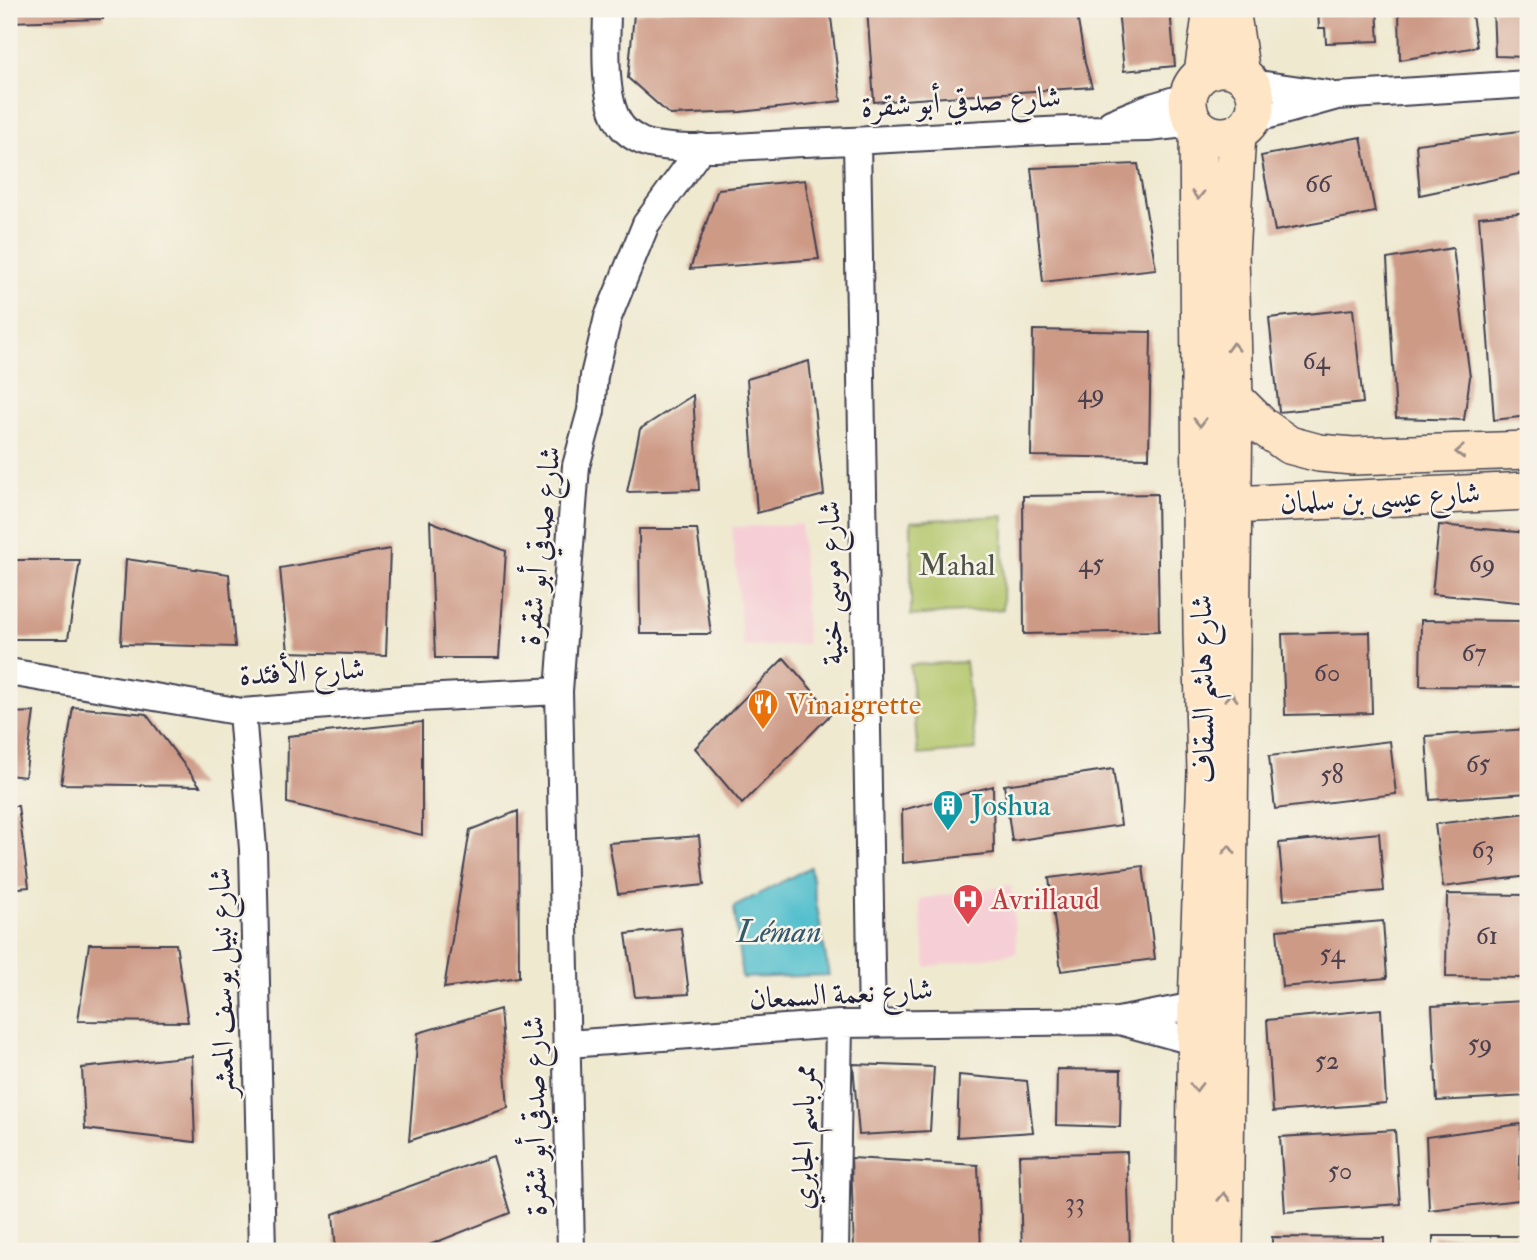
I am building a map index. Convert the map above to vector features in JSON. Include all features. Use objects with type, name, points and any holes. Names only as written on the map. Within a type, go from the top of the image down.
[{"type":"street","points":[[607,9],[609,92],[614,113],[622,127],[636,138],[653,145],[702,147]]},
{"type":"street","name":"شارع هاشم السقاف","points":[[1212,9],[1196,105],[1202,632],[1212,1002]]},
{"type":"street","points":[[1231,9],[1246,78],[1255,96],[1255,108],[1244,127]]},
{"type":"street","points":[[1337,96],[1216,136],[1196,105],[1216,68],[1229,68],[1246,78],[1337,96],[1528,84]]},
{"type":"street","name":"شارع صدقي أبو شقرة","points":[[571,1251],[559,691],[576,466],[591,411],[594,376],[605,327],[646,224],[702,147],[1098,129],[1148,108],[1196,105]]},
{"type":"street","name":"شارع هاشم السقاف","points":[[1194,1251],[1211,1040],[1232,505],[1234,398],[1230,255],[1244,127]]},
{"type":"street","name":"شارع موسى خنية","points":[[857,141],[872,1023]]},
{"type":"street","name":"شارع عيسى بن سلمان","points":[[1234,398],[1262,426],[1289,445],[1319,453],[1353,456],[1528,450]]},
{"type":"street","name":"شارع عيسى بن سلمان","points":[[1232,505],[1528,491]]},
{"type":"street","name":"شارع الأفئدة","points":[[9,672],[242,712],[403,699],[559,691]]},
{"type":"street","name":"شارع نبيل يوسف المعشر","points":[[242,712],[253,849],[261,1251]]},
{"type":"street","name":"شارع نعمة السمعان","points":[[568,1044],[839,1024],[1118,1021],[1212,1002]]},
{"type":"street","name":"شارع نعمة السمعان","points":[[1118,1021],[1211,1040]]},
{"type":"street","name":"ممر باسم الجابري","points":[[835,1251],[839,1024]]},
{"type":"street","name":"شارع هاشم السقاف","points":[[1211,1040],[1224,1251]]},
{"type":"shaded area","points":[[801,524],[807,644],[743,647],[732,527]]},
{"type":"shaded area","name":"Avrillaud","points":[[1011,885],[1017,953],[926,967],[919,899]]},
{"type":"green space","name":"Mahal","points":[[1004,516],[1003,609],[911,616],[911,521]]},
{"type":"green space","points":[[965,662],[976,750],[918,755],[910,665]]},
{"type":"water","name":"Léman","points":[[810,867],[829,975],[742,978],[734,907]]},
{"type":"building","points":[[9,9],[104,9],[103,19],[9,22]]},
{"type":"building","points":[[668,9],[830,9],[841,101],[740,112],[670,115],[628,78],[634,14]]},
{"type":"building","points":[[867,9],[1076,9],[1092,87],[874,102]]},
{"type":"building","points":[[1118,9],[1170,9],[1175,66],[1124,71]]},
{"type":"building","points":[[1318,9],[1377,9],[1379,41],[1326,43],[1325,28],[1319,28]]},
{"type":"building","points":[[1399,9],[1471,9],[1477,47],[1400,60]]},
{"type":"building","points":[[1493,9],[1528,9],[1528,57],[1495,56]]},
{"type":"building","points":[[1528,130],[1528,172],[1420,195],[1416,144]]},
{"type":"building","points":[[1361,137],[1375,212],[1275,231],[1261,156]]},
{"type":"building","points":[[1138,164],[1156,269],[1043,282],[1031,168]]},
{"type":"building","points":[[805,180],[819,259],[690,269],[718,189]]},
{"type":"building","points":[[1528,212],[1528,416],[1494,420],[1479,217]]},
{"type":"building","points":[[1453,248],[1470,377],[1464,420],[1396,418],[1387,259]]},
{"type":"building","points":[[1353,309],[1363,403],[1279,412],[1269,318]]},
{"type":"building","points":[[1033,330],[1151,332],[1149,458],[1031,456]]},
{"type":"building","points":[[809,361],[824,495],[757,513],[747,379]]},
{"type":"building","points":[[693,395],[699,490],[627,492],[640,429]]},
{"type":"building","points":[[1157,494],[1159,631],[1024,634],[1023,496]]},
{"type":"building","points":[[430,521],[506,551],[499,658],[435,658]]},
{"type":"building","points":[[1439,525],[1528,533],[1528,603],[1432,594]]},
{"type":"building","points":[[639,529],[697,529],[711,634],[640,634]]},
{"type":"building","points":[[390,549],[386,655],[288,652],[280,568]]},
{"type":"building","points":[[126,559],[229,574],[235,647],[121,644]]},
{"type":"building","points":[[9,560],[80,560],[68,639],[9,639]]},
{"type":"building","points":[[1421,620],[1528,621],[1528,687],[1420,686]]},
{"type":"building","points":[[1370,632],[1372,713],[1285,715],[1282,634]]},
{"type":"building","name":"Vinaigrette","points":[[784,658],[832,713],[742,804],[695,748]]},
{"type":"building","points":[[73,707],[146,714],[200,786],[61,784]]},
{"type":"building","points":[[34,712],[25,777],[9,775],[9,713]]},
{"type":"building","points":[[422,722],[422,835],[287,803],[288,736]]},
{"type":"building","points":[[1528,729],[1528,793],[1430,800],[1426,736]]},
{"type":"building","points":[[1390,741],[1396,794],[1275,809],[1269,756]]},
{"type":"building","points":[[1113,769],[1121,825],[1012,841],[1004,785]]},
{"type":"building","name":"Joshua","points":[[993,786],[994,853],[903,863],[902,810]]},
{"type":"building","points":[[9,806],[18,806],[29,887],[9,889]]},
{"type":"building","points":[[518,811],[519,977],[444,988],[470,830]]},
{"type":"building","points":[[1528,813],[1528,876],[1443,887],[1435,824]]},
{"type":"building","points":[[1379,833],[1384,891],[1284,900],[1279,843]]},
{"type":"building","points":[[699,836],[704,885],[618,894],[609,843]]},
{"type":"building","points":[[1143,866],[1155,959],[1061,971],[1049,878]]},
{"type":"building","points":[[1447,894],[1528,895],[1528,978],[1446,977]]},
{"type":"building","points":[[1383,921],[1387,978],[1282,987],[1277,930]]},
{"type":"building","points":[[681,928],[689,994],[635,997],[626,934]]},
{"type":"building","points":[[89,944],[176,944],[188,1022],[78,1021]]},
{"type":"building","points":[[1524,1001],[1528,1096],[1437,1101],[1432,1006]]},
{"type":"building","points":[[500,1009],[508,1108],[409,1141],[418,1033]]},
{"type":"building","points":[[1381,1009],[1386,1103],[1273,1112],[1267,1020]]},
{"type":"building","points":[[192,1056],[195,1142],[85,1129],[82,1068]]},
{"type":"building","points":[[853,1064],[934,1067],[930,1131],[859,1135]]},
{"type":"building","points":[[1057,1069],[1121,1070],[1120,1127],[1056,1125]]},
{"type":"building","points":[[959,1075],[1027,1081],[1033,1132],[957,1137]]},
{"type":"building","points":[[1521,1124],[1519,1200],[1429,1210],[1426,1137]]},
{"type":"building","points":[[1395,1130],[1400,1204],[1285,1212],[1280,1137]]},
{"type":"building","points":[[1127,1152],[1130,1251],[1022,1251],[1019,1155]]},
{"type":"building","points":[[493,1156],[510,1213],[414,1251],[336,1251],[333,1214]]},
{"type":"building","points":[[851,1158],[978,1165],[981,1251],[854,1251]]},
{"type":"building","points":[[1433,1236],[1525,1236],[1525,1251],[1433,1251]]},
{"type":"building","points":[[1272,1237],[1384,1238],[1384,1251],[1272,1251]]},
{"type":"place","name":"Vinaigrette","points":[[763,731]]},
{"type":"place","name":"Joshua","points":[[948,832]]},
{"type":"place","name":"Avrillaud","points":[[968,926]]}]
